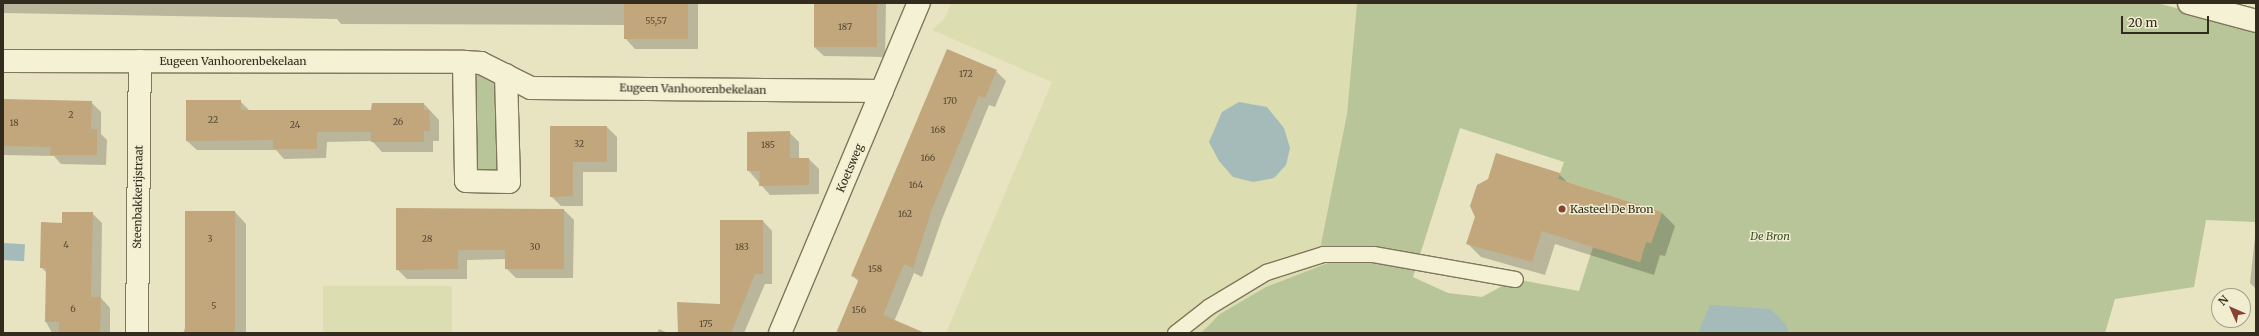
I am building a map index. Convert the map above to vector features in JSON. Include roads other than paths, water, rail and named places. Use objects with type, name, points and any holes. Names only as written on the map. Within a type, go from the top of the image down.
[{"type":"street","name":"Koetsweg","points":[[780,333],[919,3]]},
{"type":"street","points":[[2188,3],[2256,21]]},
{"type":"street","name":"Steenbakkerijstraat","points":[[137,333],[140,61]]},
{"type":"street","name":"Eugeen Vanhoorenbekelaan","points":[[3,62],[464,62],[481,63],[531,88],[882,91]]},
{"type":"street","points":[[464,62],[466,181],[509,182],[506,76]]},
{"type":"lane","points":[[1175,333],[1208,307],[1266,272],[1323,254],[1373,254],[1515,279]]},
{"type":"water","points":[[1239,102],[1267,107],[1284,128],[1290,148],[1286,165],[1274,178],[1253,182],[1233,177],[1219,161],[1209,142],[1222,112]]},
{"type":"water","points":[[3,243],[25,244],[24,261],[3,260]]},
{"type":"water","points":[[1710,305],[1771,309],[1787,326],[1788,333],[1698,333]]},
{"type":"place","name":"Kasteel De Bron","points":[[1562,209]]},
{"type":"park label","name":"De Bron","points":[[1770,236]]}]
